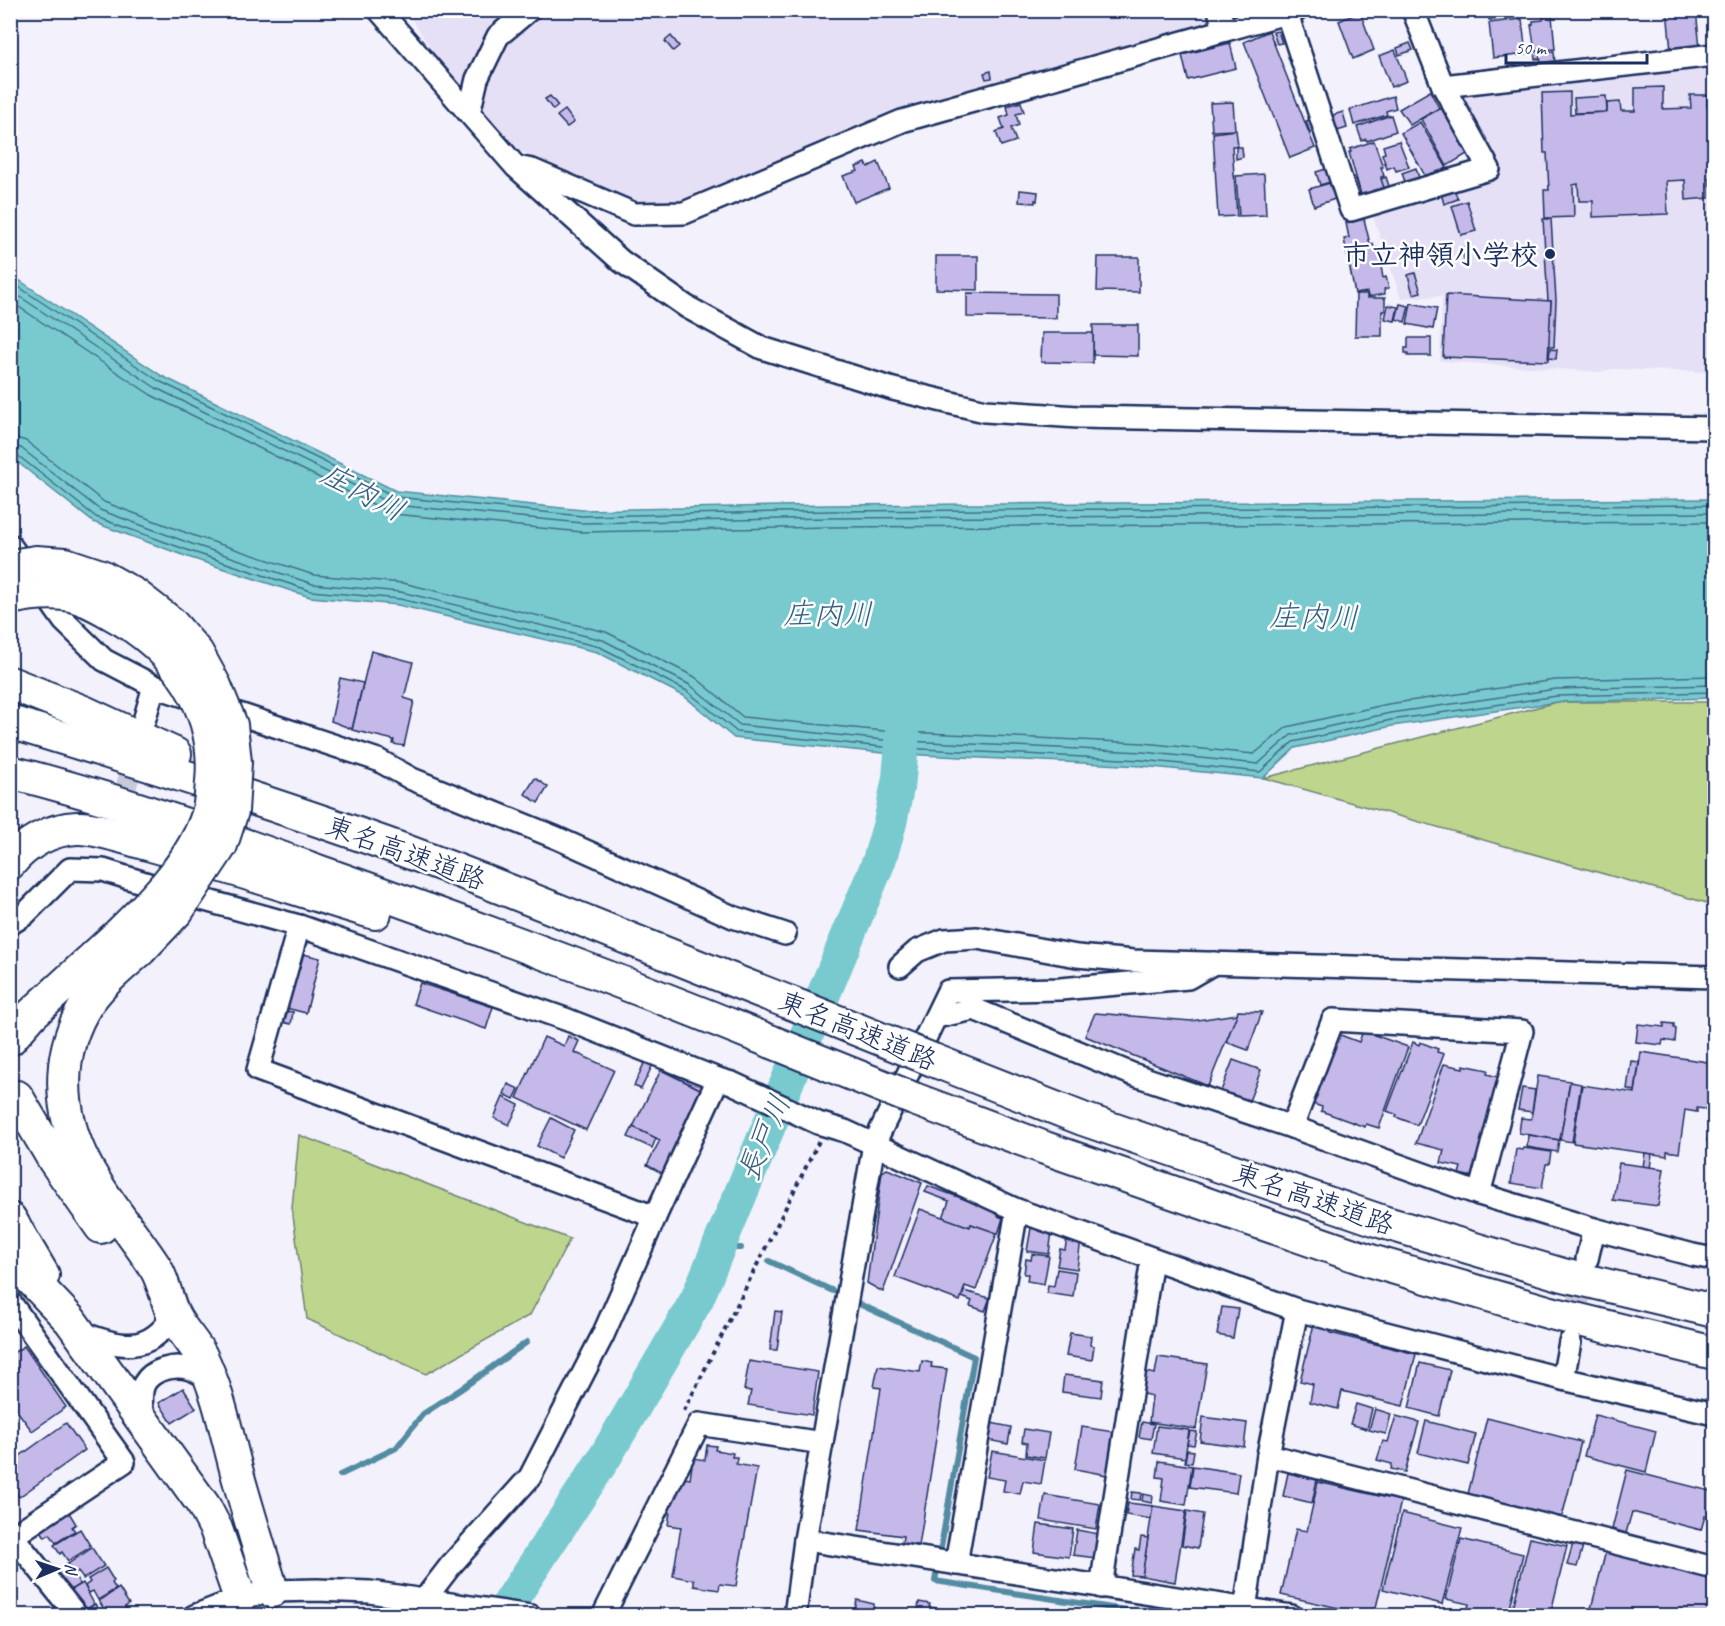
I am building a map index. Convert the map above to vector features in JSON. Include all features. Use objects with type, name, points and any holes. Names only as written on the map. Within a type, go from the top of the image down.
[{"type":"highway","points":[[10,566],[36,562],[65,564],[101,576],[135,595],[171,624],[197,653],[215,686],[231,725],[236,762],[232,811],[221,845],[177,911],[129,942],[32,1014],[10,1039]]},
{"type":"highway","points":[[10,598],[32,593],[66,594],[92,603],[120,617],[146,635],[168,655],[190,682],[210,732],[214,762],[209,812],[199,838],[174,875],[150,904],[106,980],[89,1001],[76,1023],[68,1046],[63,1092],[74,1143],[87,1168],[157,1270],[173,1315]]},
{"type":"highway","points":[[10,683],[86,713],[150,744],[246,783],[303,814]]},
{"type":"highway","name":"東名高速道路","points":[[10,722],[303,814],[545,904],[1083,1119],[1383,1222],[1563,1275],[1714,1311]]},
{"type":"highway","name":"東名高速道路","points":[[10,772],[101,797],[217,834],[714,1018],[914,1099],[1045,1148],[1371,1261],[1551,1313],[1714,1353]]},
{"type":"highway","points":[[10,863],[19,853],[45,836],[79,827],[167,849],[637,990],[714,1018]]},
{"type":"highway","points":[[17,1097],[54,1160],[139,1281],[173,1315],[200,1354],[211,1380],[272,1591]]},
{"type":"highway","points":[[10,1219],[74,1325],[204,1506],[216,1529],[240,1599]]},
{"type":"highway","points":[[10,1257],[74,1325]]},
{"type":"street","points":[[379,10],[516,166],[621,261],[687,307],[762,348],[893,389],[985,411],[1089,417],[1714,428]]},
{"type":"street","points":[[469,113],[477,79],[498,36],[529,10]]},
{"type":"street","points":[[516,166],[532,170],[634,214],[684,213],[902,121],[1221,20],[1292,12],[1351,210],[1489,169],[1443,86],[1413,10]]},
{"type":"street","points":[[1443,86],[1714,55]]},
{"type":"street","points":[[10,545],[64,621],[104,660],[154,686],[378,760],[412,779],[558,838],[733,916],[785,934]]},
{"type":"street","points":[[144,721],[154,686]]},
{"type":"street","points":[[103,870],[110,846]]},
{"type":"street","points":[[10,924],[24,915],[70,869],[103,870],[299,926],[568,1020],[725,1081],[822,1124],[845,1131],[1017,1210],[1298,1310],[1563,1379],[1714,1414]]},
{"type":"street","points":[[299,926],[258,1070],[655,1217]]},
{"type":"street","points":[[900,966],[917,951],[944,940],[977,938],[1077,956],[1134,962],[1714,978]]},
{"type":"street","points":[[795,1616],[805,1540],[873,1144],[948,991],[1060,989],[1188,978],[1214,963]]},
{"type":"street","points":[[936,1017],[974,1009],[1132,1074],[1292,1127],[1479,1194],[1594,1229],[1714,1259]]},
{"type":"street","points":[[1292,1127],[1333,1020],[1522,1031],[1479,1194]]},
{"type":"street","points":[[424,1600],[451,1565],[530,1477],[603,1335],[655,1217],[725,1081]]},
{"type":"street","points":[[953,1563],[1017,1210]]},
{"type":"street","points":[[1587,1259],[1594,1229]]},
{"type":"street","points":[[1101,1587],[1152,1259]]},
{"type":"street","points":[[10,1302],[124,1462],[11,1535],[77,1616]]},
{"type":"street","points":[[1245,1612],[1268,1455],[1298,1310]]},
{"type":"street","points":[[74,1325],[105,1342],[134,1345],[157,1336],[166,1328],[173,1315]]},
{"type":"street","points":[[1563,1379],[1570,1342]]},
{"type":"street","points":[[143,1422],[141,1398],[144,1384],[153,1374],[164,1369],[190,1369],[211,1380]]},
{"type":"street","points":[[603,1616],[699,1424],[822,1443]]},
{"type":"street","points":[[1268,1455],[1714,1568]]},
{"type":"street","points":[[805,1540],[1245,1612],[1292,1616]]},
{"type":"street","points":[[194,1616],[240,1599],[272,1591],[317,1590],[370,1592],[531,1616]]},
{"type":"path","points":[[752,1275],[822,1124]]},
{"type":"shaded area","points":[[406,11],[1250,11],[897,110],[681,204],[639,206],[587,184],[509,146],[456,86]]},
{"type":"shaded area","name":"市立神領小学校","points":[[1714,65],[1714,372],[1613,369],[1599,372],[1440,361],[1442,296],[1401,298],[1372,213],[1501,172],[1460,98],[1464,92]]},
{"type":"green space","points":[[1557,702],[1714,702],[1714,905],[1264,778]]},
{"type":"green space","points":[[299,1135],[570,1239],[530,1315],[426,1374],[307,1319],[292,1208]]},
{"type":"water","name":"庄内川","points":[[10,274],[162,376],[396,491],[582,510],[829,505],[1714,499],[1714,698],[1557,702],[1392,726],[1295,748],[1263,778],[1142,766],[883,753],[734,738],[684,696],[597,652],[398,605],[310,597],[188,557],[93,522],[11,457]]},
{"type":"building","points":[[1380,10],[1397,10],[1397,11],[1381,16]]},
{"type":"building","points":[[1488,10],[1522,10],[1522,17],[1489,20]]},
{"type":"building","points":[[1667,10],[1696,10],[1700,48],[1671,51]]},
{"type":"building","points":[[1360,12],[1374,50],[1353,59],[1339,21]]},
{"type":"building","points":[[1552,16],[1555,49],[1535,51],[1531,25],[1533,21]]},
{"type":"building","points":[[1522,19],[1526,54],[1493,58],[1489,23]]},
{"type":"building","points":[[1269,31],[1315,148],[1290,158],[1244,42]]},
{"type":"building","points":[[1278,31],[1282,43],[1277,44],[1273,32]]},
{"type":"building","points":[[671,36],[679,46],[673,51],[665,41]]},
{"type":"building","points":[[1230,43],[1236,68],[1188,80],[1182,55]]},
{"type":"building","points":[[1410,43],[1413,50],[1399,55],[1397,48]]},
{"type":"building","points":[[1395,50],[1407,81],[1391,87],[1379,56]]},
{"type":"building","points":[[1539,51],[1540,59],[1535,59],[1534,52]]},
{"type":"building","points":[[1554,51],[1555,64],[1541,66],[1540,53]]},
{"type":"building","points":[[991,71],[992,78],[986,79],[984,73]]},
{"type":"building","points":[[1663,87],[1663,109],[1691,108],[1690,95],[1707,95],[1707,106],[1714,106],[1714,178],[1709,178],[1709,198],[1686,200],[1685,180],[1666,181],[1668,214],[1593,217],[1593,201],[1579,201],[1578,184],[1573,185],[1574,217],[1545,218],[1544,190],[1549,190],[1547,153],[1544,153],[1542,93],[1570,92],[1570,114],[1607,112],[1607,103],[1620,102],[1621,111],[1635,111],[1635,88]]},
{"type":"building","points":[[1430,91],[1439,108],[1410,125],[1399,109]]},
{"type":"building","points":[[550,96],[558,106],[553,110],[545,99]]},
{"type":"building","points":[[1393,96],[1396,108],[1386,111],[1387,115],[1354,125],[1350,110]]},
{"type":"building","points":[[1606,96],[1607,112],[1575,113],[1574,98]]},
{"type":"building","points":[[1021,102],[1024,112],[1016,114],[1019,125],[1011,128],[1016,141],[1001,146],[996,132],[1004,129],[1000,118],[1009,115],[1007,106]]},
{"type":"building","points":[[1233,102],[1235,130],[1212,131],[1210,103]]},
{"type":"building","points":[[1441,108],[1467,154],[1447,166],[1421,119]]},
{"type":"building","points":[[565,110],[574,122],[567,127],[557,116]]},
{"type":"building","points":[[1343,112],[1347,128],[1334,132],[1330,116]]},
{"type":"building","points":[[1391,115],[1396,131],[1362,141],[1357,127]]},
{"type":"building","points":[[1310,120],[1314,131],[1310,133],[1306,121]]},
{"type":"building","points":[[1420,122],[1447,168],[1427,179],[1401,133]]},
{"type":"building","points":[[1236,130],[1238,146],[1232,146],[1237,216],[1218,217],[1213,133]]},
{"type":"building","points":[[1374,141],[1383,167],[1381,167],[1384,176],[1381,177],[1385,190],[1362,198],[1349,152],[1351,152],[1350,149]]},
{"type":"building","points":[[1399,141],[1409,167],[1396,171],[1394,166],[1387,169],[1382,154],[1385,153],[1383,146]]},
{"type":"building","points":[[1236,147],[1242,147],[1243,157],[1236,159]]},
{"type":"building","points":[[878,162],[889,188],[854,202],[843,176],[858,171],[856,167],[866,163],[868,167]]},
{"type":"building","points":[[1416,168],[1420,181],[1406,185],[1402,173]]},
{"type":"building","points":[[1326,169],[1330,182],[1320,185],[1316,172]]},
{"type":"building","points":[[1264,174],[1266,215],[1239,216],[1236,176]]},
{"type":"building","points":[[1386,177],[1390,189],[1385,191],[1381,179]]},
{"type":"building","points":[[1356,179],[1360,193],[1354,195],[1350,181]]},
{"type":"building","points":[[1330,183],[1335,199],[1314,206],[1309,189]]},
{"type":"building","points":[[1454,189],[1458,199],[1444,204],[1441,193]]},
{"type":"building","points":[[1020,190],[1038,192],[1037,201],[1035,200],[1035,203],[1019,202]]},
{"type":"building","points":[[1467,201],[1476,231],[1461,235],[1452,206]]},
{"type":"building","points":[[1364,219],[1370,244],[1378,248],[1383,278],[1386,277],[1389,288],[1384,289],[1385,294],[1368,297],[1367,292],[1355,294],[1344,239],[1349,238],[1346,223]]},
{"type":"building","points":[[1543,219],[1551,219],[1556,300],[1554,347],[1548,347],[1551,301],[1548,301]]},
{"type":"building","points":[[1465,247],[1468,259],[1464,259],[1461,248]]},
{"type":"building","points":[[936,256],[978,256],[978,290],[936,289]]},
{"type":"building","points":[[1098,257],[1139,257],[1139,292],[1097,291]]},
{"type":"building","points":[[1415,273],[1421,292],[1413,294],[1408,275]]},
{"type":"building","points":[[967,293],[1056,294],[1056,318],[967,317]]},
{"type":"building","points":[[1356,294],[1367,294],[1367,298],[1385,298],[1385,311],[1382,311],[1382,336],[1355,336]]},
{"type":"building","points":[[1446,295],[1551,301],[1548,361],[1443,357]]},
{"type":"building","points":[[1411,303],[1437,308],[1433,329],[1407,324]]},
{"type":"building","points":[[1400,304],[1409,306],[1405,322],[1396,319]]},
{"type":"building","points":[[1388,305],[1398,307],[1395,321],[1385,319]]},
{"type":"building","points":[[1093,325],[1138,325],[1138,356],[1093,355]]},
{"type":"building","points":[[1042,333],[1093,333],[1093,363],[1041,362]]},
{"type":"building","points":[[1408,338],[1431,338],[1431,356],[1408,356],[1405,348],[1408,348]]},
{"type":"building","points":[[1550,349],[1557,350],[1556,359],[1549,358]]},
{"type":"building","points":[[371,651],[413,662],[404,698],[414,701],[404,746],[393,744],[394,740],[352,730]]},
{"type":"building","points":[[340,678],[363,683],[352,729],[331,721]]},
{"type":"building","points":[[535,778],[548,787],[538,803],[525,794]]},
{"type":"building","points":[[299,953],[320,958],[306,1013],[286,1008]]},
{"type":"building","points":[[420,983],[493,1007],[486,1029],[413,1004]]},
{"type":"building","points":[[285,1011],[293,1012],[291,1024],[282,1022]]},
{"type":"building","points":[[1238,1011],[1262,1012],[1248,1050],[1226,1042]]},
{"type":"building","points":[[1095,1013],[1191,1021],[1237,1014],[1208,1086],[1085,1036]]},
{"type":"building","points":[[1664,1023],[1674,1024],[1675,1042],[1663,1040],[1662,1045],[1636,1042],[1638,1024],[1664,1027]]},
{"type":"building","points":[[1363,1031],[1408,1047],[1379,1128],[1366,1124],[1365,1127],[1321,1111],[1322,1107],[1310,1103],[1335,1033],[1359,1042]]},
{"type":"building","points":[[568,1036],[579,1041],[574,1052],[614,1070],[586,1130],[517,1098],[544,1037],[564,1046]]},
{"type":"building","points":[[1413,1042],[1419,1045],[1420,1042],[1444,1054],[1417,1125],[1387,1111]]},
{"type":"building","points":[[1641,1052],[1714,1063],[1714,1142],[1707,1141],[1712,1110],[1697,1108],[1697,1112],[1685,1110],[1679,1153],[1667,1151],[1667,1156],[1573,1143],[1582,1085],[1635,1093]]},
{"type":"building","points":[[646,1059],[654,1062],[641,1089],[634,1086]]},
{"type":"building","points":[[1233,1060],[1261,1070],[1249,1101],[1221,1091]]},
{"type":"building","points":[[1631,1061],[1639,1062],[1635,1091],[1627,1089]]},
{"type":"building","points":[[664,1063],[707,1084],[704,1091],[661,1070]]},
{"type":"building","points":[[1444,1064],[1488,1070],[1487,1074],[1502,1078],[1478,1178],[1459,1174],[1461,1167],[1441,1163],[1444,1150],[1416,1143]]},
{"type":"building","points":[[661,1070],[704,1091],[663,1174],[647,1165],[660,1140],[633,1127]]},
{"type":"building","points":[[1538,1076],[1570,1081],[1560,1140],[1519,1133],[1521,1118],[1531,1119]]},
{"type":"building","points":[[1570,1082],[1581,1084],[1572,1142],[1560,1140]]},
{"type":"building","points":[[508,1084],[519,1089],[514,1099],[504,1094]]},
{"type":"building","points":[[1522,1088],[1535,1090],[1532,1112],[1518,1110]]},
{"type":"building","points":[[503,1097],[519,1105],[509,1125],[494,1118]]},
{"type":"building","points":[[551,1118],[574,1130],[560,1158],[537,1146]]},
{"type":"building","points":[[633,1127],[656,1138],[652,1148],[628,1137]]},
{"type":"building","points":[[1528,1135],[1559,1140],[1557,1152],[1527,1147]]},
{"type":"building","points":[[1524,1148],[1551,1152],[1549,1164],[1546,1164],[1542,1188],[1511,1183],[1516,1149],[1523,1150]]},
{"type":"building","points":[[1645,1153],[1652,1154],[1650,1168],[1643,1167]]},
{"type":"building","points":[[1619,1163],[1664,1169],[1658,1206],[1613,1200]]},
{"type":"building","points":[[887,1169],[922,1183],[883,1292],[867,1283],[882,1172]]},
{"type":"building","points":[[928,1186],[1000,1212],[998,1216],[1003,1218],[998,1234],[971,1224],[970,1227],[943,1218],[949,1201],[925,1192]]},
{"type":"building","points":[[1710,1192],[1714,1193],[1714,1206],[1708,1205]]},
{"type":"building","points":[[920,1209],[970,1227],[971,1224],[997,1233],[976,1290],[965,1286],[960,1301],[895,1277]]},
{"type":"building","points":[[1031,1228],[1052,1231],[1049,1254],[1027,1251]]},
{"type":"building","points":[[1067,1238],[1081,1240],[1077,1269],[1057,1266],[1060,1249],[1065,1250]]},
{"type":"building","points":[[1032,1254],[1049,1256],[1044,1284],[1027,1281],[1028,1274],[1024,1274],[1026,1259],[1031,1260]]},
{"type":"building","points":[[1057,1269],[1076,1272],[1073,1297],[1047,1293],[1048,1285],[1054,1286]]},
{"type":"building","points":[[964,1291],[990,1298],[985,1311],[970,1306],[972,1301],[962,1297]]},
{"type":"building","points":[[1222,1307],[1238,1309],[1233,1338],[1217,1335]]},
{"type":"building","points":[[775,1311],[782,1312],[777,1350],[770,1350]]},
{"type":"building","points":[[1314,1324],[1331,1328],[1330,1333],[1416,1354],[1403,1406],[1342,1391],[1338,1409],[1310,1402],[1313,1384],[1300,1381]]},
{"type":"building","points":[[1070,1333],[1091,1336],[1090,1345],[1094,1346],[1092,1360],[1066,1356]]},
{"type":"building","points":[[24,1346],[66,1407],[32,1431],[10,1401],[10,1355]]},
{"type":"building","points":[[1158,1357],[1207,1364],[1196,1429],[1149,1422],[1152,1396],[1143,1394],[1146,1372],[1155,1374]]},
{"type":"building","points":[[749,1361],[818,1372],[812,1415],[748,1405],[751,1391],[744,1390]]},
{"type":"building","points":[[922,1361],[932,1363],[931,1367],[947,1369],[919,1546],[902,1543],[903,1536],[859,1530],[881,1388],[874,1387],[878,1366],[920,1372]]},
{"type":"building","points":[[1420,1363],[1450,1370],[1439,1416],[1409,1408]]},
{"type":"building","points":[[1064,1375],[1103,1380],[1101,1397],[1062,1392]]},
{"type":"building","points":[[183,1388],[196,1408],[172,1423],[159,1403]]},
{"type":"building","points":[[1356,1404],[1372,1409],[1367,1429],[1350,1424]]},
{"type":"building","points":[[1375,1409],[1391,1414],[1386,1434],[1369,1430]]},
{"type":"building","points":[[1595,1415],[1656,1431],[1646,1472],[1584,1456]]},
{"type":"building","points":[[1396,1416],[1419,1422],[1405,1472],[1391,1469],[1392,1464],[1377,1460],[1383,1441],[1388,1442]]},
{"type":"building","points":[[1203,1417],[1247,1423],[1244,1447],[1200,1441]]},
{"type":"building","points":[[1487,1418],[1581,1442],[1562,1517],[1468,1494]]},
{"type":"building","points":[[1426,1421],[1476,1434],[1468,1465],[1418,1453]]},
{"type":"building","points":[[1142,1422],[1154,1424],[1151,1439],[1139,1437]]},
{"type":"building","points":[[66,1423],[85,1450],[19,1497],[10,1484],[10,1463]]},
{"type":"building","points":[[991,1423],[1011,1427],[1008,1444],[988,1440]]},
{"type":"building","points":[[1157,1426],[1189,1430],[1185,1458],[1153,1453]]},
{"type":"building","points":[[1082,1427],[1114,1432],[1107,1475],[1075,1469]]},
{"type":"building","points":[[1024,1429],[1049,1433],[1045,1458],[1026,1455],[1027,1443],[1022,1442]]},
{"type":"building","points":[[1190,1431],[1197,1432],[1194,1445],[1187,1444]]},
{"type":"building","points":[[707,1445],[716,1446],[715,1450],[733,1453],[732,1457],[737,1457],[736,1464],[757,1468],[736,1586],[720,1584],[719,1590],[694,1586],[694,1580],[673,1576],[681,1527],[668,1525],[670,1512],[667,1511],[668,1502],[673,1503],[678,1477],[690,1479],[693,1458],[705,1460]]},
{"type":"building","points":[[1187,1450],[1194,1451],[1192,1463],[1185,1462]]},
{"type":"building","points":[[992,1451],[1045,1460],[1041,1484],[1023,1481],[1020,1494],[1003,1491],[1005,1480],[987,1477]]},
{"type":"building","points":[[1159,1461],[1192,1466],[1186,1505],[1161,1501],[1164,1478],[1157,1477]]},
{"type":"building","points":[[1193,1466],[1239,1473],[1236,1493],[1190,1487]]},
{"type":"building","points":[[1627,1470],[1714,1492],[1714,1519],[1705,1516],[1701,1530],[1632,1512],[1626,1533],[1612,1529]]},
{"type":"building","points":[[1288,1473],[1317,1480],[1312,1503],[1283,1496]]},
{"type":"building","points":[[1318,1482],[1401,1501],[1374,1616],[1281,1595],[1296,1529],[1307,1531]]},
{"type":"building","points":[[1132,1492],[1141,1493],[1140,1500],[1131,1499]]},
{"type":"building","points":[[1143,1494],[1153,1496],[1152,1503],[1142,1501]]},
{"type":"building","points":[[1045,1495],[1100,1504],[1096,1529],[1041,1520]]},
{"type":"building","points":[[1128,1503],[1153,1506],[1151,1519],[1126,1515]]},
{"type":"building","points":[[1153,1506],[1186,1511],[1175,1582],[1142,1576]]},
{"type":"building","points":[[68,1511],[76,1524],[72,1527],[75,1531],[56,1543],[50,1534],[45,1537],[40,1529]]},
{"type":"building","points":[[1187,1511],[1203,1514],[1198,1548],[1182,1545]]},
{"type":"building","points":[[1402,1513],[1462,1528],[1442,1604],[1383,1589]]},
{"type":"building","points":[[1038,1524],[1073,1529],[1069,1557],[1034,1552]]},
{"type":"building","points":[[80,1529],[91,1547],[68,1561],[54,1545]]},
{"type":"building","points":[[1077,1530],[1099,1534],[1096,1558],[1073,1555]]},
{"type":"building","points":[[1141,1537],[1148,1538],[1142,1576],[1131,1575],[1135,1549],[1139,1550]]},
{"type":"building","points":[[1530,1538],[1567,1546],[1550,1616],[1511,1616]]},
{"type":"building","points":[[1461,1539],[1523,1554],[1508,1616],[1466,1616],[1469,1604],[1446,1599]]},
{"type":"building","points":[[1573,1543],[1583,1546],[1577,1567],[1567,1565]]},
{"type":"building","points":[[92,1548],[104,1566],[83,1579],[78,1571],[74,1574],[68,1564]]},
{"type":"building","points":[[1606,1551],[1714,1578],[1714,1616],[1589,1616]]},
{"type":"building","points":[[68,1564],[80,1584],[67,1592],[54,1573]]},
{"type":"building","points":[[106,1568],[116,1589],[98,1600],[93,1591],[89,1593],[85,1586],[90,1582],[88,1579]]},
{"type":"building","points":[[83,1583],[94,1604],[81,1613],[68,1592]]},
{"type":"building","points":[[119,1588],[129,1604],[125,1607],[128,1611],[125,1612],[127,1615],[108,1616],[99,1601]]},
{"type":"building","points":[[857,1600],[874,1604],[873,1612],[855,1609]]},
{"type":"building","points":[[919,1602],[930,1604],[929,1607],[943,1609],[943,1616],[917,1616]]},
{"type":"building","points":[[95,1604],[102,1616],[84,1616],[82,1613]]},
{"type":"building","points":[[855,1612],[870,1615],[870,1616],[854,1616]]},
{"type":"waterway","name":"長戸川","points":[[501,1616],[605,1457],[697,1299],[879,861],[899,778],[905,708]]},
{"type":"waterway","points":[[718,1248],[741,1248]]},
{"type":"waterway","points":[[769,1261],[833,1291]]},
{"type":"waterway","points":[[857,1303],[974,1357],[935,1581],[1165,1616]]},
{"type":"waterway","points":[[340,1475],[396,1448],[423,1414],[527,1342]]},
{"type":"tunnel","points":[[118,816],[137,748]]},
{"type":"tunnel","points":[[1572,1332],[1586,1269]]},
{"type":"place","name":"市立神領小学校","points":[[1550,254]]}]
